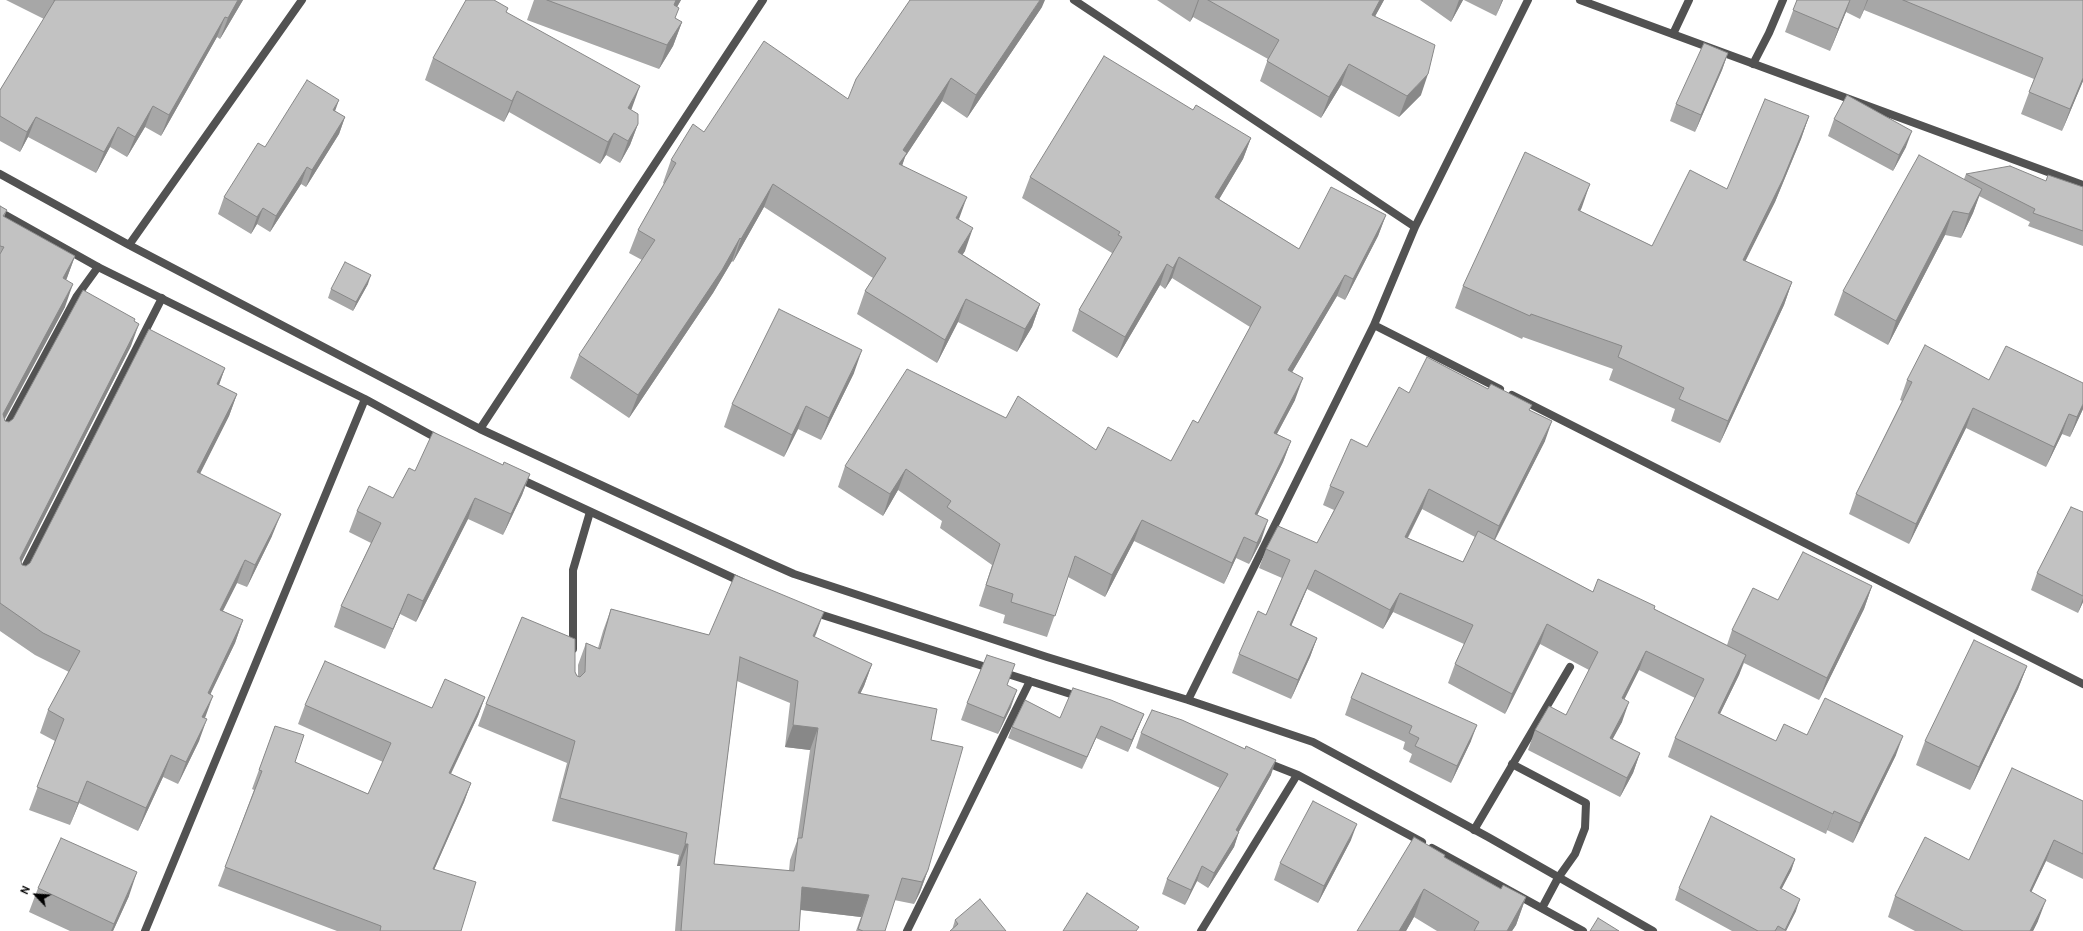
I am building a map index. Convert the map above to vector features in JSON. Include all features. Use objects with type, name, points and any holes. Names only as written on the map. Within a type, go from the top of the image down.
[{"type":"street","points":[[129,245],[302,0]]},
{"type":"street","points":[[480,429],[763,0]]},
{"type":"street","points":[[1074,0],[1415,227]]},
{"type":"street","points":[[1188,700],[1374,325],[1415,227],[1528,0]]},
{"type":"street","points":[[1580,0],[2083,185]]},
{"type":"street","points":[[1673,34],[1689,0]]},
{"type":"street","points":[[1752,64],[1769,33],[1782,0]]},
{"type":"street","points":[[0,174],[129,245],[480,429],[794,574],[1047,657],[1188,700],[1313,742],[1474,830],[1653,931]]},
{"type":"street","points":[[0,212],[98,267],[365,399],[451,446]]},
{"type":"street","points":[[0,439],[77,296],[98,267]]},
{"type":"street","points":[[17,583],[162,298]]},
{"type":"street","points":[[1374,325],[2083,684]]},
{"type":"street","points":[[145,931],[365,399]]},
{"type":"street","points":[[513,476],[755,588]]},
{"type":"street","points":[[573,654],[573,570],[590,512]]},
{"type":"street","points":[[806,610],[1091,701]]},
{"type":"street","points":[[1474,830],[1570,667]]},
{"type":"street","points":[[907,931],[1030,681]]},
{"type":"street","points":[[1254,758],[1297,775],[1583,931]]},
{"type":"street","points":[[1512,764],[1586,803],[1585,828],[1575,854],[1558,878],[1542,908]]},
{"type":"street","points":[[1201,931],[1297,775]]},
{"type":"building","points":[[55,0],[238,0],[228,18],[225,17],[169,115],[153,106],[135,137],[118,127],[104,152],[36,117],[27,132],[0,116],[0,90]]},
{"type":"building","points":[[466,0],[494,0],[508,8],[506,12],[640,86],[628,108],[638,114],[638,124],[628,141],[614,133],[608,142],[517,91],[512,101],[433,58]]},
{"type":"building","points":[[547,0],[676,0],[674,5],[679,8],[675,18],[682,22],[667,45]]},
{"type":"building","points":[[910,0],[1040,0],[976,95],[951,78],[903,150],[907,153],[899,164],[967,197],[956,218],[973,228],[958,252],[1040,304],[1025,329],[966,299],[945,340],[865,291],[886,258],[773,184],[722,270],[638,395],[579,355],[655,240],[638,230],[676,163],[671,160],[693,124],[704,132],[764,41],[848,99],[856,79]]},
{"type":"building","points":[[1208,0],[1380,0],[1372,15],[1435,45],[1428,74],[1407,96],[1349,64],[1329,97],[1267,61],[1279,40]]},
{"type":"building","points":[[1797,0],[1850,0],[1838,29],[1793,10]]},
{"type":"building","points":[[1903,0],[2083,0],[2083,78],[2070,109],[2029,92],[2043,58]]},
{"type":"building","points":[[1704,43],[1728,53],[1701,115],[1676,104]]},
{"type":"building","points":[[1104,56],[1193,110],[1196,105],[1251,138],[1215,197],[1299,249],[1331,187],[1386,215],[1353,279],[1345,275],[1288,370],[1303,378],[1274,433],[1291,441],[1255,514],[1268,520],[1257,543],[1244,537],[1232,563],[1142,520],[1112,575],[1075,556],[1055,616],[1011,602],[1013,594],[986,585],[1000,544],[947,507],[951,501],[906,469],[890,494],[845,466],[907,369],[1006,418],[1018,396],[1096,450],[1108,427],[1171,461],[1193,420],[1198,423],[1261,307],[1179,257],[1173,268],[1167,264],[1125,337],[1079,310],[1122,237],[1118,235],[1120,232],[1030,177]]},
{"type":"building","points":[[307,80],[339,100],[333,110],[345,117],[312,170],[307,167],[276,216],[263,208],[257,217],[224,197],[258,143],[265,147]]},
{"type":"building","points":[[1847,95],[1912,131],[1899,155],[1834,119]]},
{"type":"building","points":[[1765,99],[1809,116],[1783,179],[1743,260],[1792,282],[1728,421],[1679,399],[1684,388],[1618,357],[1622,346],[1531,314],[1530,316],[1463,286],[1525,152],[1590,184],[1578,210],[1652,246],[1690,170],[1727,189]]},
{"type":"building","points":[[1919,155],[1982,189],[1969,214],[1953,211],[1896,321],[1843,291]]},
{"type":"building","points":[[2010,166],[2046,181],[2048,175],[2083,187],[2083,231],[2033,213],[2035,209],[1966,174]]},
{"type":"building","points":[[0,206],[7,210],[3,216],[75,256],[63,278],[73,284],[3,414],[5,421],[9,422],[13,419],[83,290],[135,319],[134,321],[139,324],[20,558],[22,565],[26,566],[30,563],[149,329],[225,368],[217,384],[237,394],[197,472],[281,514],[255,565],[245,560],[220,610],[243,620],[208,693],[213,696],[202,717],[207,719],[186,762],[171,755],[146,808],[87,781],[78,803],[37,787],[64,719],[48,710],[80,651],[43,633],[0,603],[0,254],[4,247],[0,246]]},
{"type":"building","points":[[345,262],[371,275],[356,302],[331,289]]},
{"type":"building","points":[[779,309],[862,350],[829,418],[806,406],[792,435],[732,404]]},
{"type":"building","points":[[1925,345],[1989,380],[2006,346],[2083,383],[2083,404],[2077,417],[2069,414],[2054,447],[1973,408],[1916,524],[1856,494],[1912,382],[1907,380]]},
{"type":"building","points":[[1427,357],[1488,389],[1491,384],[1532,405],[1529,410],[1552,421],[1499,526],[1429,489],[1405,537],[1463,562],[1478,531],[1593,592],[1598,579],[1655,606],[1654,609],[1746,655],[1718,713],[1776,741],[1784,724],[1807,735],[1825,698],[1903,736],[1860,823],[1834,811],[1833,814],[1675,738],[1704,679],[1646,651],[1622,698],[1629,702],[1610,738],[1640,753],[1627,778],[1535,730],[1549,706],[1566,715],[1598,652],[1547,624],[1512,694],[1455,664],[1473,625],[1400,593],[1390,610],[1315,570],[1290,625],[1317,638],[1298,680],[1239,654],[1258,611],[1266,615],[1290,560],[1266,549],[1278,526],[1317,543],[1344,492],[1330,486],[1351,439],[1367,447],[1399,387],[1409,393]]},
{"type":"building","points":[[433,432],[503,465],[504,462],[530,474],[511,514],[475,498],[423,601],[408,594],[393,629],[341,606],[381,523],[357,511],[369,486],[393,498],[409,468],[415,471]]},
{"type":"building","points":[[2071,507],[2083,512],[2083,596],[2037,573]]},
{"type":"building","points":[[1803,552],[1872,586],[1827,678],[1732,630],[1753,588],[1778,600]]},
{"type":"building","points":[[735,575],[824,612],[813,636],[872,664],[858,693],[937,709],[931,740],[963,747],[928,870],[922,882],[902,878],[885,931],[863,931],[858,929],[869,895],[802,887],[799,931],[681,931],[688,844],[685,844],[687,833],[560,798],[575,741],[486,704],[522,617],[575,639],[575,672],[577,676],[580,677],[585,672],[586,643],[600,649],[611,609],[709,635]],"holes":[[[740,657],[798,681],[793,725],[818,728],[802,838],[798,838],[794,871],[714,864]]]},
{"type":"building","points":[[1974,640],[2027,666],[1979,767],[1925,741]]},
{"type":"building","points":[[987,655],[1015,664],[1007,685],[1017,690],[1004,718],[967,703]]},
{"type":"building","points":[[325,661],[432,708],[445,679],[485,697],[449,773],[471,783],[433,869],[476,882],[461,931],[380,931],[381,926],[225,867],[262,771],[259,770],[275,726],[304,735],[295,762],[368,794],[391,743],[305,705]]},
{"type":"building","points":[[1362,673],[1477,725],[1457,766],[1415,746],[1419,738],[1409,733],[1412,726],[1351,698]]},
{"type":"building","points":[[1073,688],[1111,700],[1144,714],[1132,740],[1101,726],[1087,757],[1012,727],[1025,700],[1060,718]]},
{"type":"building","points":[[1152,710],[1182,720],[1245,749],[1246,746],[1276,760],[1236,830],[1239,832],[1214,873],[1202,866],[1191,890],[1167,879],[1228,774],[1141,733]]},
{"type":"building","points":[[2012,768],[2083,801],[2083,854],[2054,840],[2030,891],[2046,900],[2030,931],[1963,931],[1895,896],[1925,837],[1969,860]]},
{"type":"building","points":[[1313,801],[1357,824],[1324,886],[1280,863]]},
{"type":"building","points":[[1711,816],[1795,859],[1780,888],[1800,899],[1785,930],[1778,926],[1775,931],[1758,931],[1679,888]]},
{"type":"building","points":[[1414,837],[1445,855],[1444,857],[1501,889],[1503,885],[1526,897],[1507,931],[1474,931],[1479,922],[1424,889],[1399,931],[1357,931]]},
{"type":"building","points":[[61,838],[137,872],[114,924],[38,888]]},
{"type":"building","points":[[1087,893],[1139,927],[1136,931],[1063,931]]},
{"type":"building","points":[[980,899],[1006,931],[950,931],[958,924],[955,920]]},
{"type":"building","points":[[1598,918],[1619,931],[1590,931]]}]
